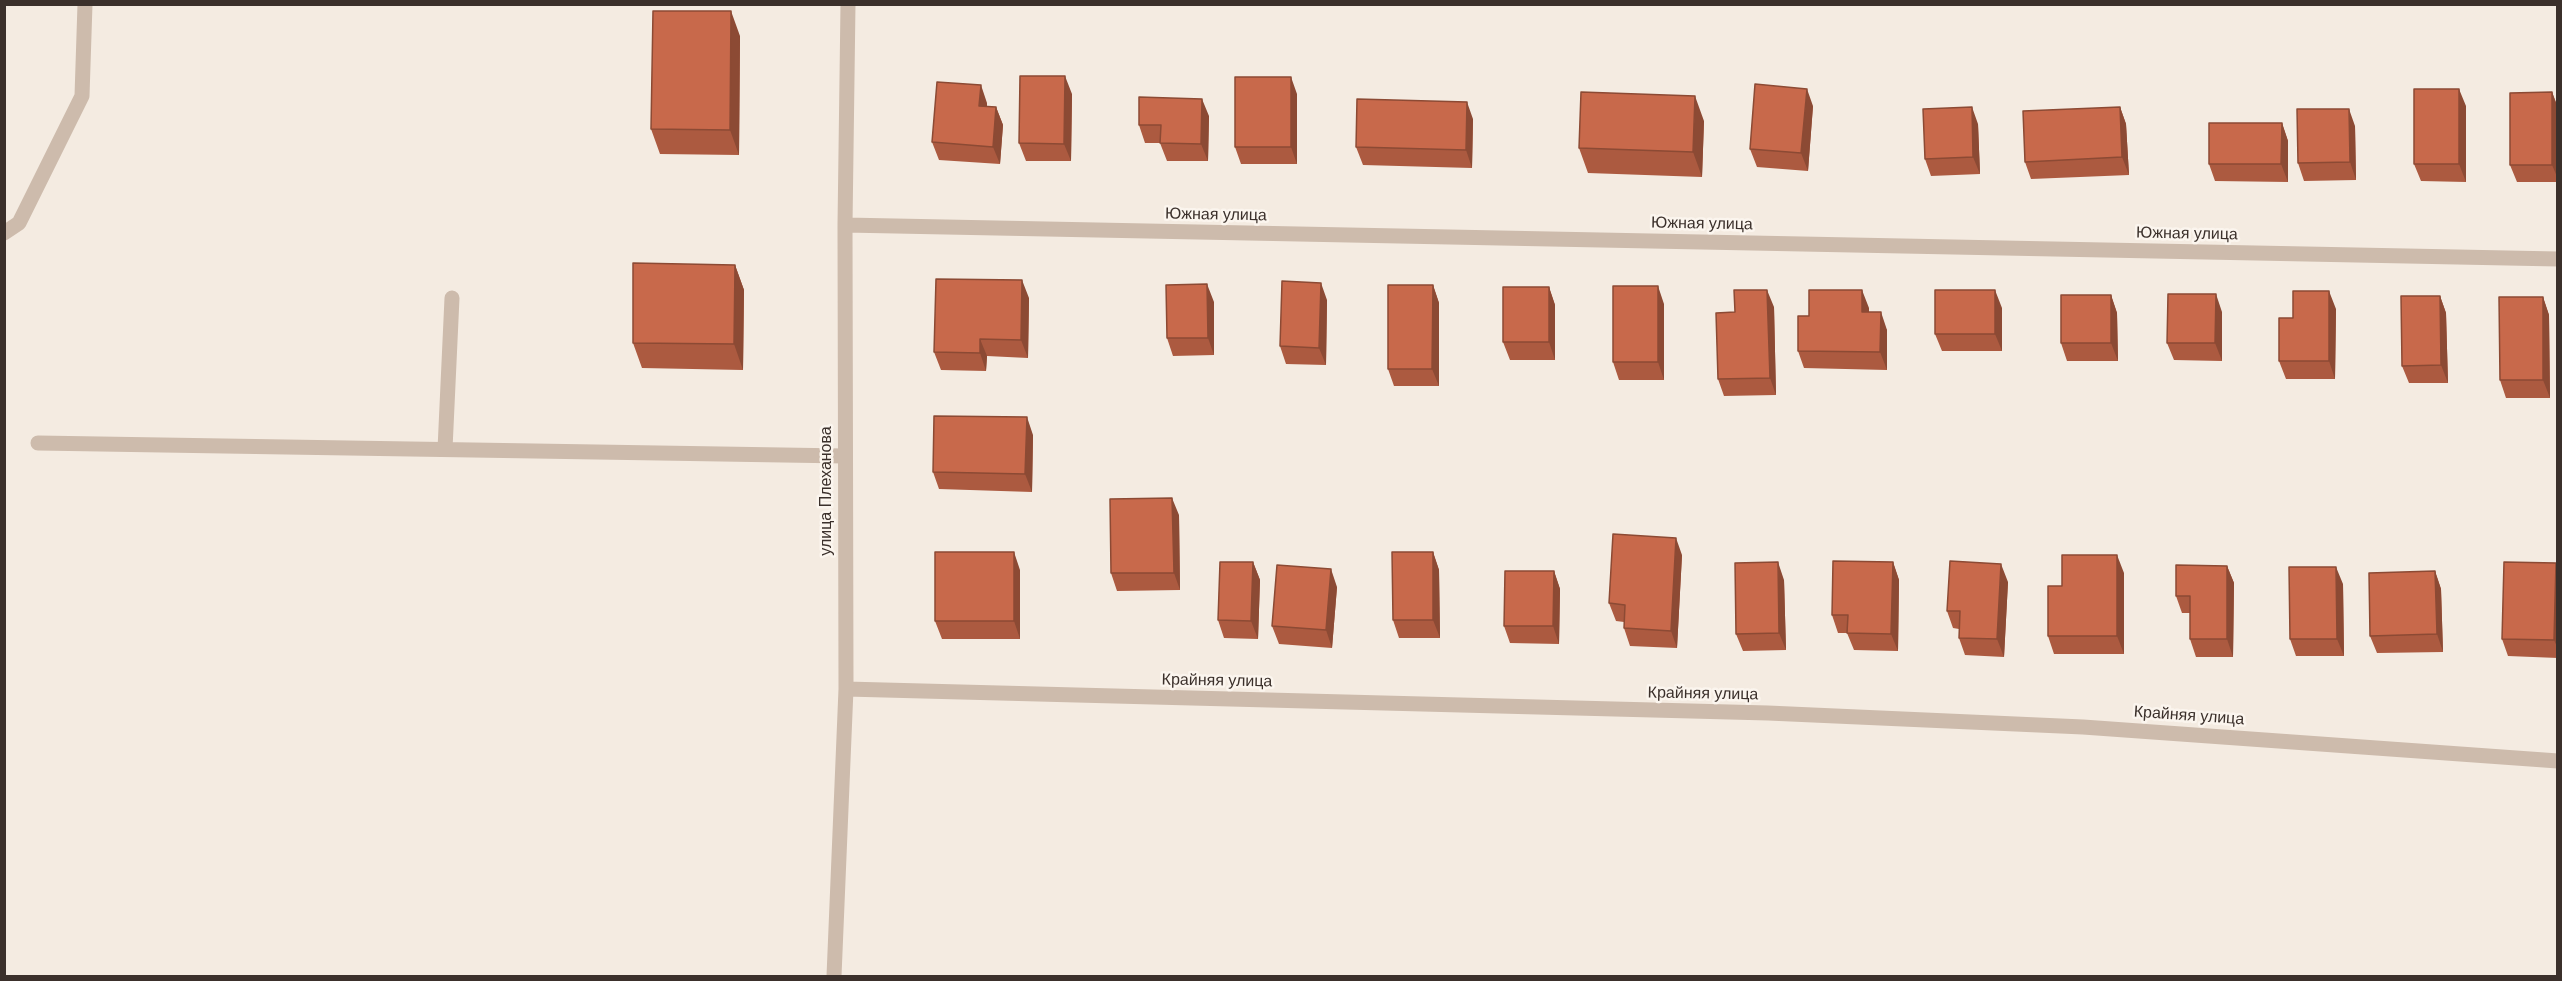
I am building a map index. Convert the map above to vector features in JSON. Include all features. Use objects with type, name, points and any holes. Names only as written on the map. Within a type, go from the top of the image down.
[{"type":"street","points":[[4,233],[19,223],[82,96],[85,4]]},
{"type":"street","name":"улица Плеханова","points":[[834,976],[846,690],[845,225],[848,4]]},
{"type":"street","name":"Южная улица","points":[[845,225],[2558,259]]},
{"type":"street","points":[[445,449],[452,298]]},
{"type":"street","points":[[38,442],[845,456]]},
{"type":"street","name":"Крайняя улица","points":[[846,690],[1791,714],[2084,727],[2558,761]]},
{"type":"building","points":[[653,11],[731,11],[730,130],[651,129]]},
{"type":"building","points":[[1020,76],[1065,76],[1064,144],[1019,143]]},
{"type":"building","points":[[1235,77],[1291,77],[1291,147],[1235,147]]},
{"type":"building","points":[[937,82],[981,85],[979,106],[996,107],[993,147],[932,142]]},
{"type":"building","points":[[1755,84],[1807,89],[1801,153],[1750,149]]},
{"type":"building","points":[[2414,89],[2459,89],[2459,164],[2414,164]]},
{"type":"building","points":[[1581,92],[1695,96],[1693,152],[1579,148]]},
{"type":"building","points":[[2552,92],[2552,165],[2510,165],[2510,93]]},
{"type":"building","points":[[1139,97],[1202,99],[1201,144],[1160,143],[1161,125],[1139,125]]},
{"type":"building","points":[[1357,99],[1467,102],[1466,150],[1356,147]]},
{"type":"building","points":[[1972,107],[1973,157],[1925,159],[1923,109]]},
{"type":"building","points":[[2120,107],[2122,157],[2025,162],[2023,111]]},
{"type":"building","points":[[2297,109],[2349,109],[2350,162],[2298,163]]},
{"type":"building","points":[[2209,123],[2282,123],[2281,164],[2209,164]]},
{"type":"building","points":[[633,263],[735,265],[734,344],[633,343]]},
{"type":"building","points":[[936,279],[1022,280],[1021,340],[980,339],[980,353],[934,352]]},
{"type":"building","points":[[1282,281],[1321,283],[1319,348],[1280,346]]},
{"type":"building","points":[[1207,284],[1208,338],[1167,338],[1166,285]]},
{"type":"building","points":[[1388,285],[1433,285],[1432,369],[1388,369]]},
{"type":"building","points":[[1613,286],[1658,286],[1658,362],[1613,362]]},
{"type":"building","points":[[1503,287],[1549,287],[1549,342],[1503,342]]},
{"type":"building","points":[[1734,290],[1767,290],[1770,378],[1718,379],[1716,313],[1735,312]]},
{"type":"building","points":[[1809,290],[1862,290],[1862,312],[1881,312],[1880,352],[1798,351],[1798,316],[1809,316]]},
{"type":"building","points":[[1935,290],[1995,290],[1995,334],[1935,334]]},
{"type":"building","points":[[2293,291],[2329,291],[2329,361],[2279,361],[2279,318],[2293,318]]},
{"type":"building","points":[[2168,294],[2216,294],[2215,343],[2167,343]]},
{"type":"building","points":[[2061,295],[2111,295],[2111,343],[2061,343]]},
{"type":"building","points":[[2401,296],[2440,296],[2441,365],[2402,366]]},
{"type":"building","points":[[2499,297],[2543,297],[2543,380],[2500,380]]},
{"type":"building","points":[[934,416],[1027,417],[1025,474],[933,472]]},
{"type":"building","points":[[1172,498],[1174,573],[1111,573],[1110,499]]},
{"type":"building","points":[[1613,534],[1676,538],[1671,631],[1624,628],[1625,605],[1609,603]]},
{"type":"building","points":[[935,552],[1014,552],[1014,621],[935,621]]},
{"type":"building","points":[[1392,552],[1433,552],[1433,620],[1393,620]]},
{"type":"building","points":[[2062,555],[2117,555],[2117,636],[2048,636],[2048,586],[2062,586]]},
{"type":"building","points":[[1833,561],[1893,562],[1891,634],[1847,633],[1848,615],[1832,615]]},
{"type":"building","points":[[1950,561],[2001,564],[1997,639],[1959,638],[1960,611],[1947,611]]},
{"type":"building","points":[[1220,562],[1253,562],[1251,621],[1218,620]]},
{"type":"building","points":[[1778,562],[1779,633],[1736,634],[1735,563]]},
{"type":"building","points":[[2504,562],[2556,563],[2554,640],[2502,639]]},
{"type":"building","points":[[1277,565],[1331,569],[1326,630],[1272,626]]},
{"type":"building","points":[[2176,565],[2227,566],[2227,639],[2190,639],[2190,596],[2176,596]]},
{"type":"building","points":[[2289,567],[2336,567],[2337,639],[2290,639]]},
{"type":"building","points":[[1505,571],[1554,571],[1553,626],[1504,626]]},
{"type":"building","points":[[2435,571],[2437,634],[2370,636],[2369,573]]}]
